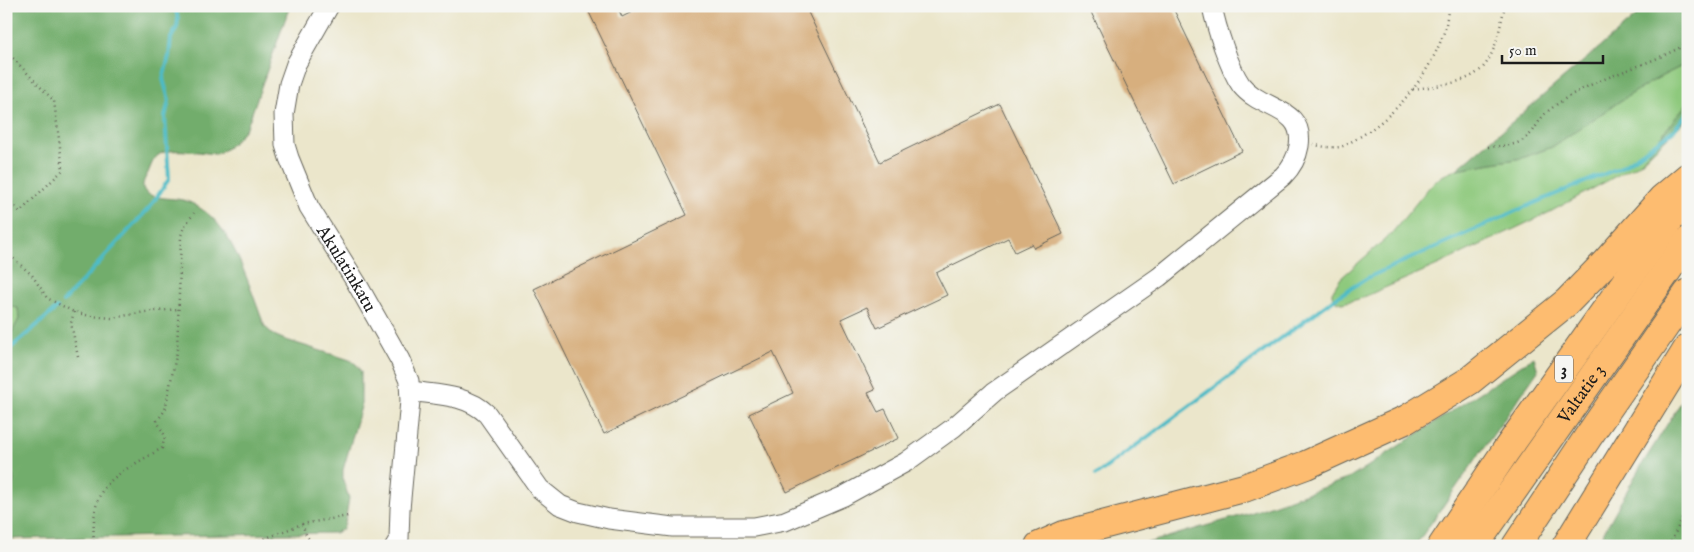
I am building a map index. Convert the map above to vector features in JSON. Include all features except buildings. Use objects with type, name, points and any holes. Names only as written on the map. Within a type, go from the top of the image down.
[{"type":"highway","points":[[1039,546],[1064,535],[1244,488],[1322,458],[1407,419],[1469,381],[1567,302],[1662,199],[1688,176]]},
{"type":"highway","name":"3","points":[[1442,546],[1505,452],[1688,194]]},
{"type":"highway","name":"Valtatie 3","points":[[1474,546],[1688,241]]},
{"type":"highway","name":"Valtatie 3","points":[[1516,546],[1588,436],[1688,293]]},
{"type":"highway","points":[[1566,546],[1688,348]]},
{"type":"street","name":"Akulatinkatu","points":[[330,6],[296,64],[289,84],[284,114],[285,145],[310,207],[356,282],[400,360],[408,380],[410,391],[400,509],[399,544]]},
{"type":"street","points":[[410,391],[458,398],[478,406],[487,414],[540,489],[560,504],[578,512],[610,519],[673,527],[754,527],[785,522],[844,496],[906,462],[953,428],[994,392],[1159,277],[1284,176],[1295,160],[1300,140],[1297,125],[1288,114],[1258,100],[1241,84],[1233,69],[1212,6]]},
{"type":"path","points":[[1300,140],[1322,147],[1341,147],[1365,134],[1397,107],[1421,77],[1432,57],[1445,29],[1448,6]]},
{"type":"path","points":[[1412,89],[1448,84],[1470,76],[1485,65],[1494,46],[1505,6]]},
{"type":"path","points":[[1488,147],[1518,144],[1532,132],[1546,113],[1574,94],[1608,76],[1644,63],[1688,43]]},
{"type":"path","points":[[6,50],[54,102],[63,170],[20,212],[6,197]]},
{"type":"path","points":[[94,546],[93,527],[100,495],[112,480],[162,448],[165,436],[157,421],[165,410],[177,351],[182,236],[184,227],[194,213]]},
{"type":"path","points":[[6,252],[32,275],[47,298],[74,312],[112,318],[178,309]]},
{"type":"path","points":[[74,312],[71,322],[78,357]]},
{"type":"path","points":[[1669,546],[1688,501]]},
{"type":"path","points":[[246,546],[302,524],[348,516]]},
{"type":"path","points":[[302,524],[307,537],[317,546]]},
{"type":"path","points":[[125,546],[156,546]]},
{"type":"green space","points":[[6,6],[290,6],[248,124],[242,133],[230,146],[216,154],[171,151],[160,154],[152,162],[143,186],[146,193],[151,195],[183,200],[193,204],[207,213],[217,223],[242,266],[265,327],[274,335],[350,360],[357,365],[361,372],[361,407],[343,470],[343,480],[349,498],[343,529],[335,533],[6,539],[6,515],[14,480],[6,456],[6,344],[19,319],[18,308],[6,306]]},
{"type":"green space","points":[[1648,6],[1688,6],[1688,63],[1658,78],[1620,101],[1552,147],[1522,158],[1457,169]]},
{"type":"green space","points":[[1688,63],[1688,102],[1640,163],[1550,212],[1440,264],[1359,299],[1342,303],[1336,301],[1332,295],[1340,279],[1391,234],[1431,185],[1442,176],[1457,169],[1522,158],[1552,147],[1620,101],[1658,78]]},
{"type":"green space","points":[[1688,102],[1688,118],[1640,163]]},
{"type":"green space","points":[[6,306],[18,308],[19,319],[6,344]]},
{"type":"green space","points":[[1534,357],[1538,371],[1415,546],[1137,546],[1250,513],[1350,478]]},
{"type":"green space","points":[[1688,391],[1688,546],[1596,546],[1638,471]]},
{"type":"green space","points":[[6,456],[14,480],[6,515]]},
{"type":"waterway","points":[[63,302],[150,207],[169,179],[165,117],[169,100],[163,79],[171,38],[177,27],[178,19],[175,6]]},
{"type":"waterway","points":[[1096,475],[1337,297],[1369,277],[1525,207],[1621,167],[1674,130],[1688,112]]},
{"type":"waterway","points":[[6,352],[57,308]]}]
